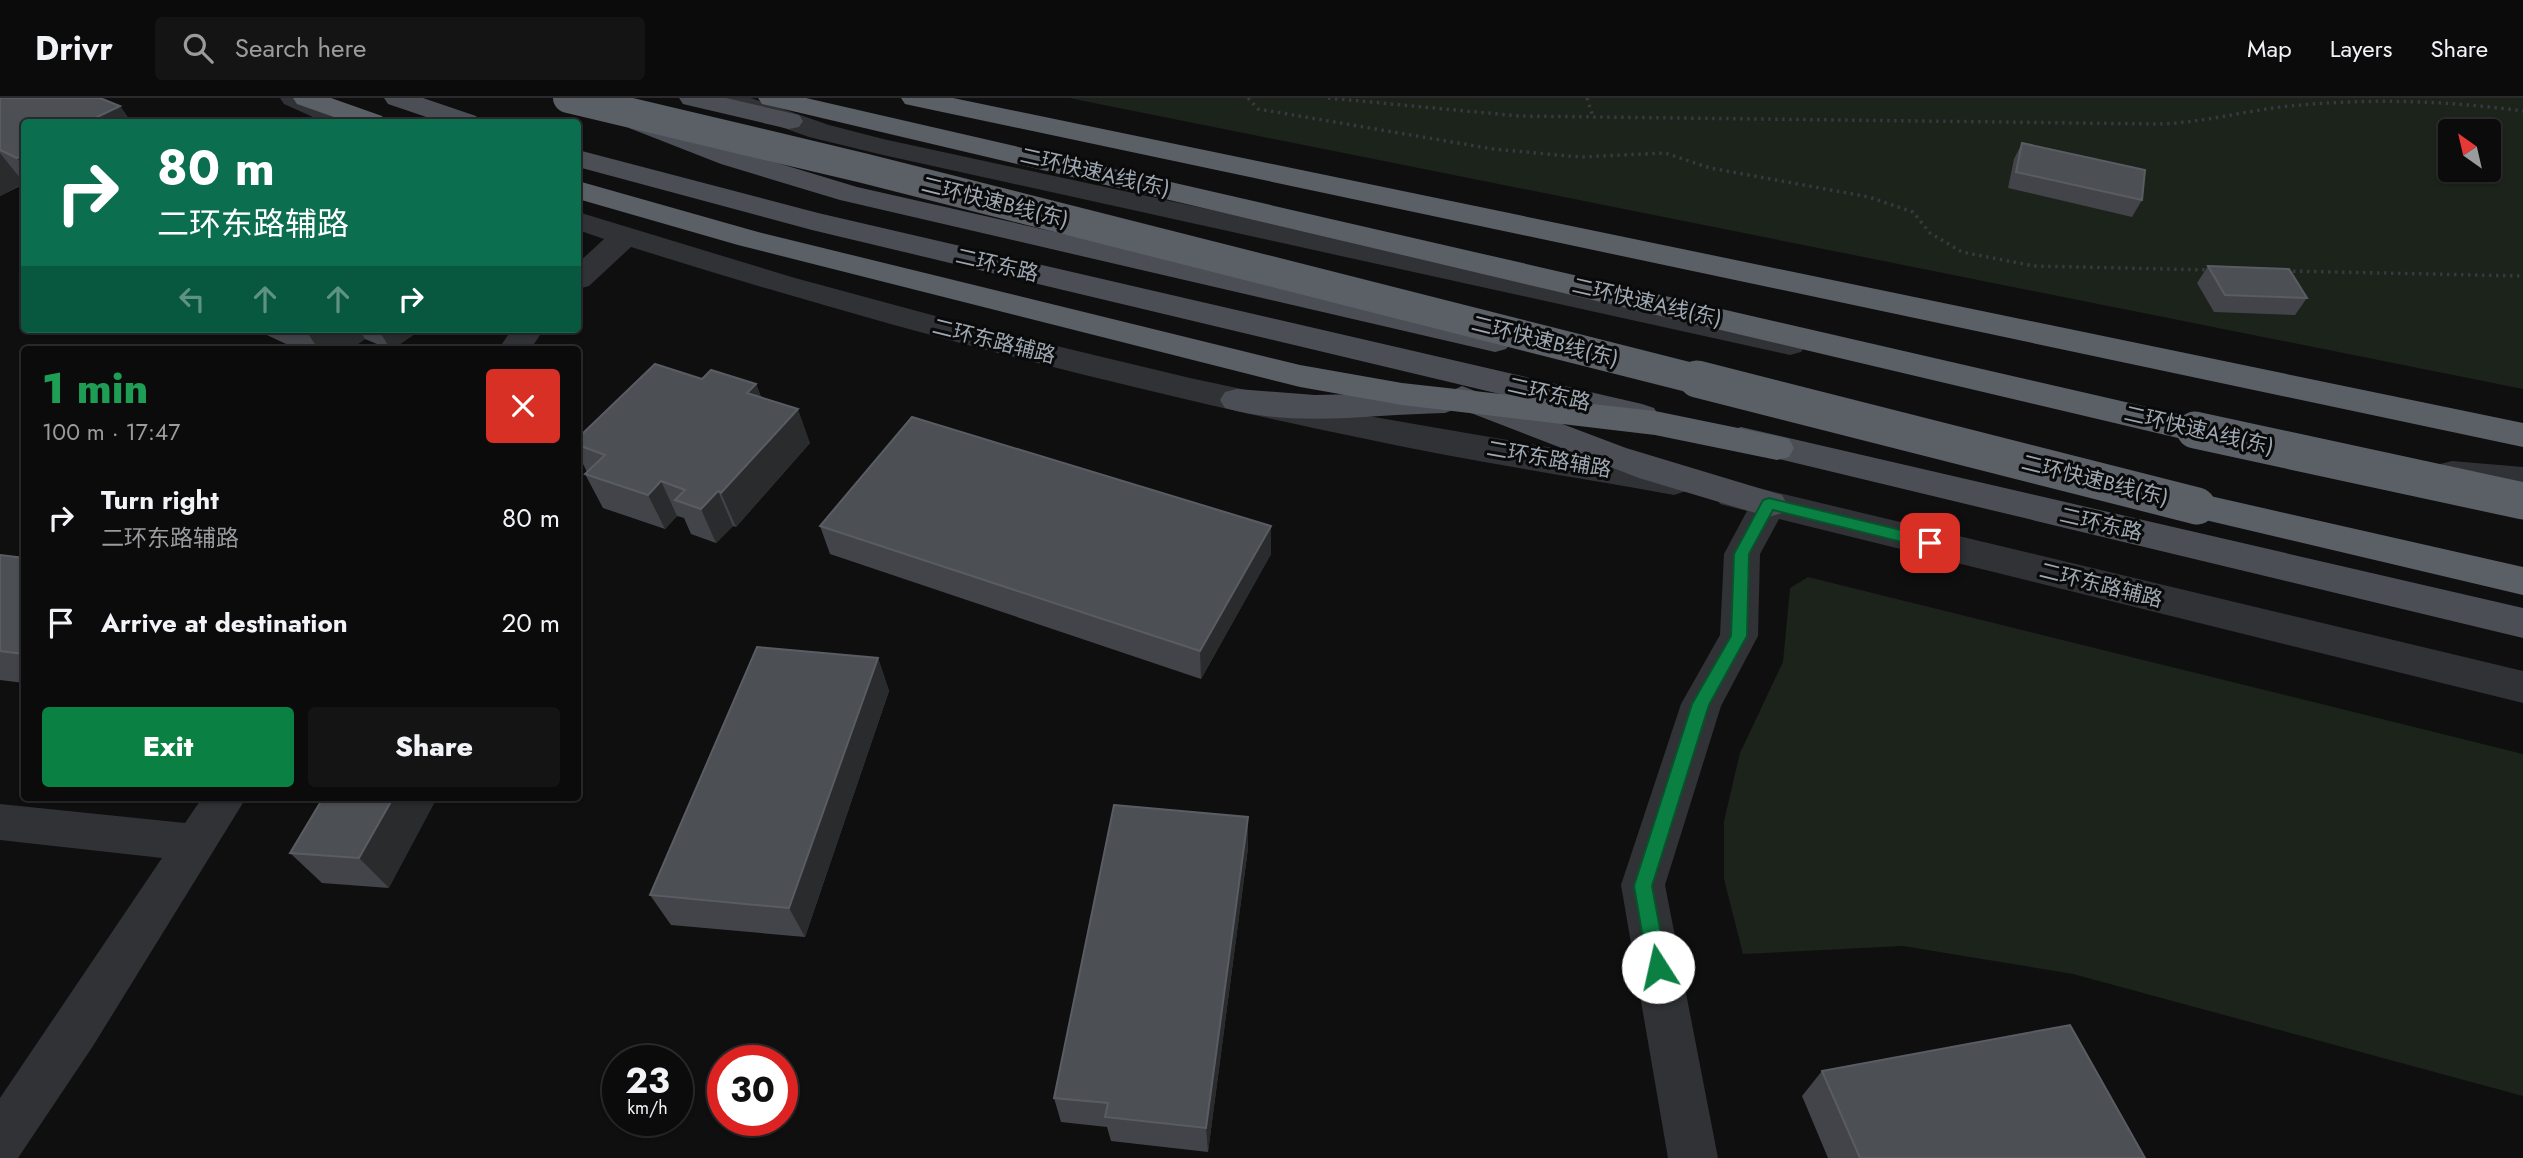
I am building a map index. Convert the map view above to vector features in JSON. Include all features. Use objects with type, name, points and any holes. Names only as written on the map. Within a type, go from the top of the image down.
[{"type":"highway","points":[[306,98],[364,119]]},
{"type":"highway","name":"二环快速B线(东)","points":[[568,98],[877,172],[2197,506],[2523,579]]},
{"type":"highway","points":[[914,98],[2523,435]]},
{"type":"highway","name":"二环快速A线(东)","points":[[780,110],[2523,504]]},
{"type":"highway","points":[[581,191],[749,239],[1300,376],[1370,389],[1632,420],[1777,448]]},
{"type":"main road","points":[[397,98],[457,119]]},
{"type":"main road","name":"二环东路","points":[[586,98],[731,158],[850,194],[2523,579]]},
{"type":"main road","points":[[692,98],[780,110]]},
{"type":"main road","name":"二环东路","points":[[581,159],[812,221],[2523,623]]},
{"type":"main road","points":[[1287,332],[1374,360],[1597,452],[1769,504]]},
{"type":"main road","points":[[1237,400],[1286,406],[1332,407],[1472,402]]},
{"type":"street","points":[[293,98],[338,119]]},
{"type":"street","points":[[725,98],[780,110],[883,147],[2292,456],[2523,504]]},
{"type":"street","name":"二环东路辅路","points":[[581,222],[881,312],[1237,400],[1368,428],[1607,469],[1769,504],[2523,687]]},
{"type":"street","points":[[581,276],[624,237]]},
{"type":"street","points":[[2292,456],[2523,480]]},
{"type":"street","points":[[1693,1158],[1643,886],[1701,704],[1739,636],[1742,554],[1769,504]]},
{"type":"street","points":[[0,1140],[76,1030],[223,801]]},
{"type":"street","points":[[0,822],[196,843]]},
{"type":"path","points":[[1248,98],[1258,109],[1493,149],[1580,157],[1665,153],[1710,169],[1869,197],[1913,212],[1930,233],[1962,251],[2034,266],[2214,270]]},
{"type":"path","points":[[1328,98],[1518,116],[2180,124],[2279,107],[2370,99],[2465,101],[2523,111]]},
{"type":"path","points":[[1588,100],[1593,117]]},
{"type":"path","points":[[2283,271],[2523,276]]},
{"type":"shaded area","points":[[1069,98],[2523,98],[2523,389]]},
{"type":"shaded area","points":[[1808,577],[2523,754],[2523,1096],[2073,974],[1903,946],[1743,954],[1724,879],[1724,821],[1740,753],[1783,662],[1790,588]]},
{"type":"building","points":[[0,98],[100,98],[120,106],[93,119],[21,119],[21,156],[17,158],[0,150]]},
{"type":"building","points":[[2022,143],[2145,170],[2142,200],[2016,172]]},
{"type":"building","points":[[2208,266],[2289,269],[2307,298],[2225,295]]},
{"type":"building","points":[[655,364],[702,379],[711,370],[756,384],[747,393],[798,409],[721,493],[718,491],[701,509],[675,500],[685,490],[661,481],[648,495],[585,474],[605,455],[581,446],[581,435]]},
{"type":"building","points":[[912,417],[1271,526],[1200,651],[820,526]]},
{"type":"building","points":[[0,555],[21,558],[21,654],[0,651]]},
{"type":"building","points":[[757,647],[878,658],[789,908],[650,895]]},
{"type":"building","points":[[321,801],[391,801],[359,858],[290,853]]},
{"type":"building","points":[[1114,805],[1248,817],[1206,1128],[1105,1117],[1108,1103],[1054,1098]]},
{"type":"building","points":[[2070,1025],[2145,1158],[1860,1158],[1822,1071]]},
{"type":"route","points":[[1658,967],[1643,886],[1701,704],[1739,636],[1742,554],[1769,504],[1930,543]]}]
